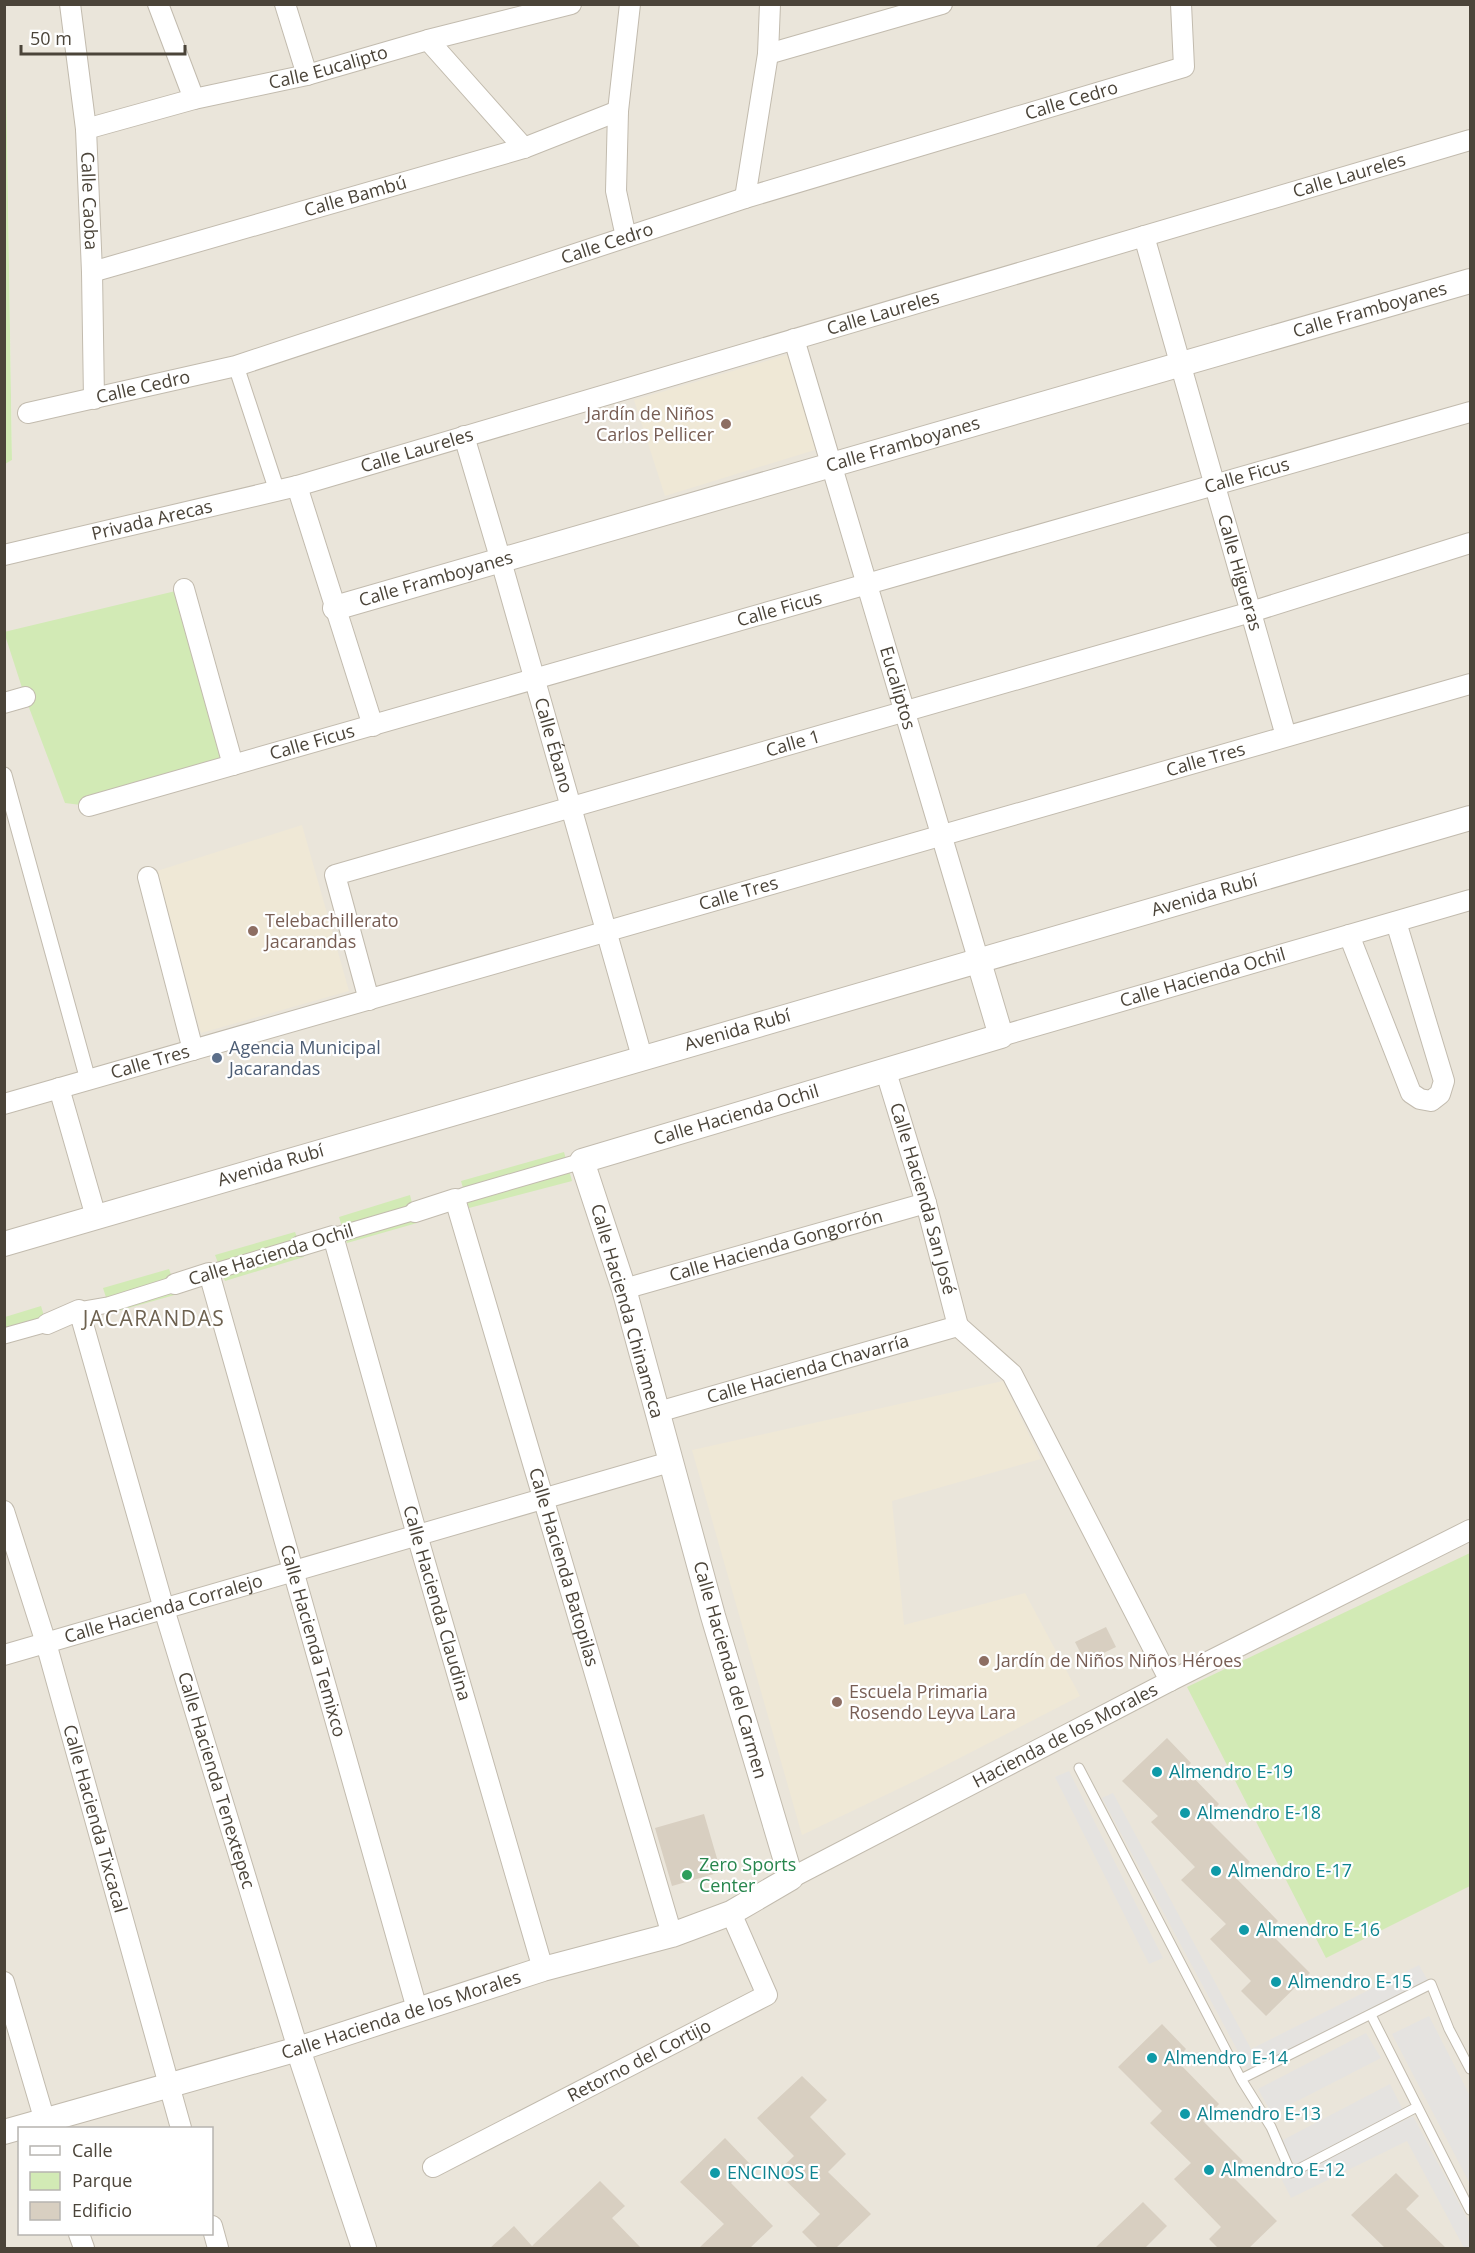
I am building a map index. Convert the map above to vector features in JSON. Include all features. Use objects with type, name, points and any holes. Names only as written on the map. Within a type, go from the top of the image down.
[{"type":"street","name":"Calle Caoba","points":[[70,4],[87,129],[94,399]]},
{"type":"street","points":[[158,4],[194,99]]},
{"type":"street","points":[[285,4],[307,75]]},
{"type":"street","name":"Calle Eucalipto","points":[[87,129],[194,99],[307,75],[428,40],[571,4]]},
{"type":"street","points":[[626,237],[616,191],[618,111],[630,4]]},
{"type":"street","points":[[746,198],[768,54],[770,4]]},
{"type":"street","points":[[768,54],[942,4]]},
{"type":"street","name":"Calle Cedro","points":[[28,413],[236,366],[746,198],[1184,67],[1181,4]]},
{"type":"street","points":[[428,40],[524,148]]},
{"type":"street","name":"Calle Bambú","points":[[92,272],[524,148],[618,111]]},
{"type":"street","name":"Calle Laureles","points":[[297,486],[1470,140]]},
{"type":"street","name":"Calle Higueras","points":[[1144,236],[1286,736]]},
{"type":"street","name":"Calle Framboyanes","points":[[335,608],[1470,281]]},
{"type":"street","name":"Eucaliptos","points":[[794,339],[1001,1036]]},
{"type":"street","points":[[236,366],[278,491]]},
{"type":"street","name":"Calle Ficus","points":[[89,806],[1470,412]]},
{"type":"street","name":"Calle Ébano","points":[[464,436],[642,1057]]},
{"type":"street","points":[[297,486],[373,726]]},
{"type":"street","name":"Privada Arecas","points":[[4,555],[297,486]]},
{"type":"street","name":"Calle 1","points":[[369,1000],[335,875],[1251,612],[1470,543]]},
{"type":"street","points":[[184,590],[233,765]]},
{"type":"street","name":"Calle Tres","points":[[4,1104],[1470,684]]},
{"type":"street","points":[[4,703],[25,697]]},
{"type":"street","points":[[4,775],[87,1080]]},
{"type":"street","name":"Avenida Rubí","points":[[4,1244],[1470,818]]},
{"type":"street","points":[[148,877],[193,1050]]},
{"type":"street","name":"Calle Hacienda Ochil","points":[[4,1336],[47,1323],[79,1310],[108,1305],[465,1195],[1470,900]]},
{"type":"street","points":[[1348,935],[1411,1093],[1420,1100],[1431,1101],[1440,1094],[1444,1081],[1396,922]]},
{"type":"street","name":"Calle Hacienda San José","points":[[886,1072],[926,1203],[958,1326]]},
{"type":"street","points":[[59,1088],[96,1217]]},
{"type":"street","name":"Calle Hacienda Chinameca","points":[[582,1161],[624,1289],[670,1462]]},
{"type":"street","name":"Calle Hacienda Batopilas","points":[[455,1199],[672,1935]]},
{"type":"street","name":"Calle Hacienda Gongorrón","points":[[624,1289],[926,1203]]},
{"type":"street","name":"Calle Hacienda Claudina","points":[[333,1236],[543,1969]]},
{"type":"street","name":"Calle Hacienda Temixco","points":[[209,1273],[417,2009]]},
{"type":"street","name":"Calle Hacienda Tenextepec","points":[[79,1310],[164,1609],[298,2049],[364,2248]]},
{"type":"street","points":[[958,1326],[1012,1374],[1170,1681]]},
{"type":"street","name":"Calle Hacienda Chavarría","points":[[658,1412],[958,1326]]},
{"type":"street","name":"Calle Hacienda Corralejo","points":[[4,1655],[670,1462]]},
{"type":"street","name":"Calle Hacienda del Carmen","points":[[670,1462],[790,1878]]},
{"type":"street","name":"Calle Hacienda Tixcacal","points":[[4,1511],[46,1643],[181,2127]]},
{"type":"street","name":"Hacienda de los Morales","points":[[790,1878],[1170,1681],[1470,1530]]},
{"type":"street","name":"Calle Hacienda de los Morales","points":[[46,2125],[168,2085],[298,2049],[543,1969],[672,1935],[731,1913],[790,1878]]},
{"type":"street","name":"Retorno del Cortijo","points":[[433,2166],[767,1995],[731,1913]]},
{"type":"street","points":[[4,1982],[46,2125]]},
{"type":"street","points":[[213,2230],[218,2248]]},
{"type":"lane","points":[[1080,1768],[1241,2079],[1271,2127],[1291,2173],[1417,2107]]},
{"type":"lane","points":[[1241,2079],[1431,1984],[1449,2029],[1470,2069]]},
{"type":"lane","points":[[1371,2015],[1470,2210]]},
{"type":"shaded area","points":[[5,5],[1470,5],[1470,2248],[5,2248],[4,464],[12,460]]},
{"type":"shaded area","name":"Jardín de Niños Carlos Pellicer","points":[[790,354],[818,449],[665,496],[634,400]]},
{"type":"shaded area","name":"Telebachillerato Jacarandas","points":[[302,825],[349,991],[201,1033],[157,871]]},
{"type":"shaded area","points":[[1003,1381],[1041,1459],[892,1501],[904,1625],[1025,1593],[1080,1696],[919,1779],[802,1835],[692,1450]]},
{"type":"shaded area","points":[[1069,1771],[1163,1958],[1149,1964],[1055,1777]]},
{"type":"shaded area","points":[[1113,1793],[1251,2049],[1419,1965],[1428,1981],[1248,2070],[1102,1798]]},
{"type":"shaded area","points":[[1429,2016],[1470,2096],[1470,2184],[1392,2034]]},
{"type":"shaded area","points":[[1366,2033],[1381,2058],[1272,2114],[1258,2089]]},
{"type":"shaded area","points":[[1390,2084],[1403,2110],[1295,2166],[1281,2141]]},
{"type":"shaded area","points":[[1413,2116],[1470,2224],[1470,2248],[1464,2248],[1407,2141],[1291,2198],[1282,2180]]},
{"type":"green space","points":[[5,9],[12,460],[4,464]]},
{"type":"green space","points":[[184,589],[233,765],[89,806],[65,803],[25,697],[4,632]]},
{"type":"green space","points":[[564,1152],[572,1181],[469,1208],[461,1181]]},
{"type":"green space","points":[[410,1195],[417,1223],[347,1243],[339,1217]]},
{"type":"green space","points":[[295,1232],[304,1257],[225,1281],[215,1255]]},
{"type":"green space","points":[[169,1269],[178,1294],[111,1313],[103,1288]]},
{"type":"green space","points":[[41,1306],[48,1329],[5,1343],[5,1317]]},
{"type":"green space","points":[[1470,1553],[1470,1886],[1326,1958],[1187,1687]]},
{"type":"building","points":[[1106,1627],[1116,1647],[1085,1662],[1075,1642]]},
{"type":"building","points":[[1167,1738],[1191,1763],[1185,1769],[1219,1804],[1206,1818],[1250,1862],[1235,1877],[1278,1921],[1268,1931],[1310,1973],[1266,2016],[1241,1991],[1251,1981],[1210,1939],[1226,1924],[1181,1880],[1195,1867],[1151,1822],[1158,1816],[1122,1781]]},
{"type":"building","points":[[704,1814],[721,1872],[672,1886],[655,1828]]},
{"type":"building","points":[[1162,2024],[1186,2049],[1176,2060],[1219,2104],[1203,2121],[1243,2161],[1230,2174],[1277,2221],[1249,2248],[1218,2248],[1209,2239],[1221,2227],[1174,2179],[1191,2163],[1150,2123],[1162,2111],[1118,2067]]},
{"type":"building","points":[[802,2076],[827,2100],[810,2117],[846,2154],[828,2172],[871,2214],[836,2248],[818,2248],[802,2232],[820,2214],[777,2172],[794,2156],[757,2118]]},
{"type":"building","points":[[725,2138],[750,2164],[731,2183],[773,2226],[750,2248],[699,2248],[724,2224],[680,2182]]},
{"type":"building","points":[[1396,2173],[1419,2196],[1406,2209],[1446,2248],[1385,2248],[1351,2215]]},
{"type":"building","points":[[600,2181],[625,2206],[612,2218],[641,2248],[490,2248],[514,2226],[532,2246]]},
{"type":"building","points":[[1143,2202],[1167,2226],[1145,2248],[1095,2248]]},
{"type":"place","name":"Jardín de Niños Carlos Pellicer","points":[[726,424]]},
{"type":"place","name":"Telebachillerato Jacarandas","points":[[253,931]]},
{"type":"place","name":"Agencia Municipal Jacarandas","points":[[217,1058]]},
{"type":"place","name":"Jardín de Niños Niños Héroes","points":[[984,1661]]},
{"type":"place","name":"Escuela Primaria Rosendo Leyva Lara","points":[[837,1702]]},
{"type":"place","name":"Almendro E-19","points":[[1157,1772]]},
{"type":"place","name":"Almendro E-18","points":[[1185,1813]]},
{"type":"place","name":"Almendro E-17","points":[[1216,1871]]},
{"type":"place","name":"Zero Sports Center","points":[[687,1875]]},
{"type":"place","name":"Almendro E-16","points":[[1244,1930]]},
{"type":"place","name":"Almendro E-15","points":[[1276,1982]]},
{"type":"place","name":"Almendro E-14","points":[[1152,2058]]},
{"type":"place","name":"Almendro E-13","points":[[1185,2114]]},
{"type":"place","name":"Almendro E-12","points":[[1209,2170]]},
{"type":"place","name":"ENCINOS E","points":[[715,2173]]},
{"type":"district","name":"JACARANDAS","points":[[154,1319]]}]
